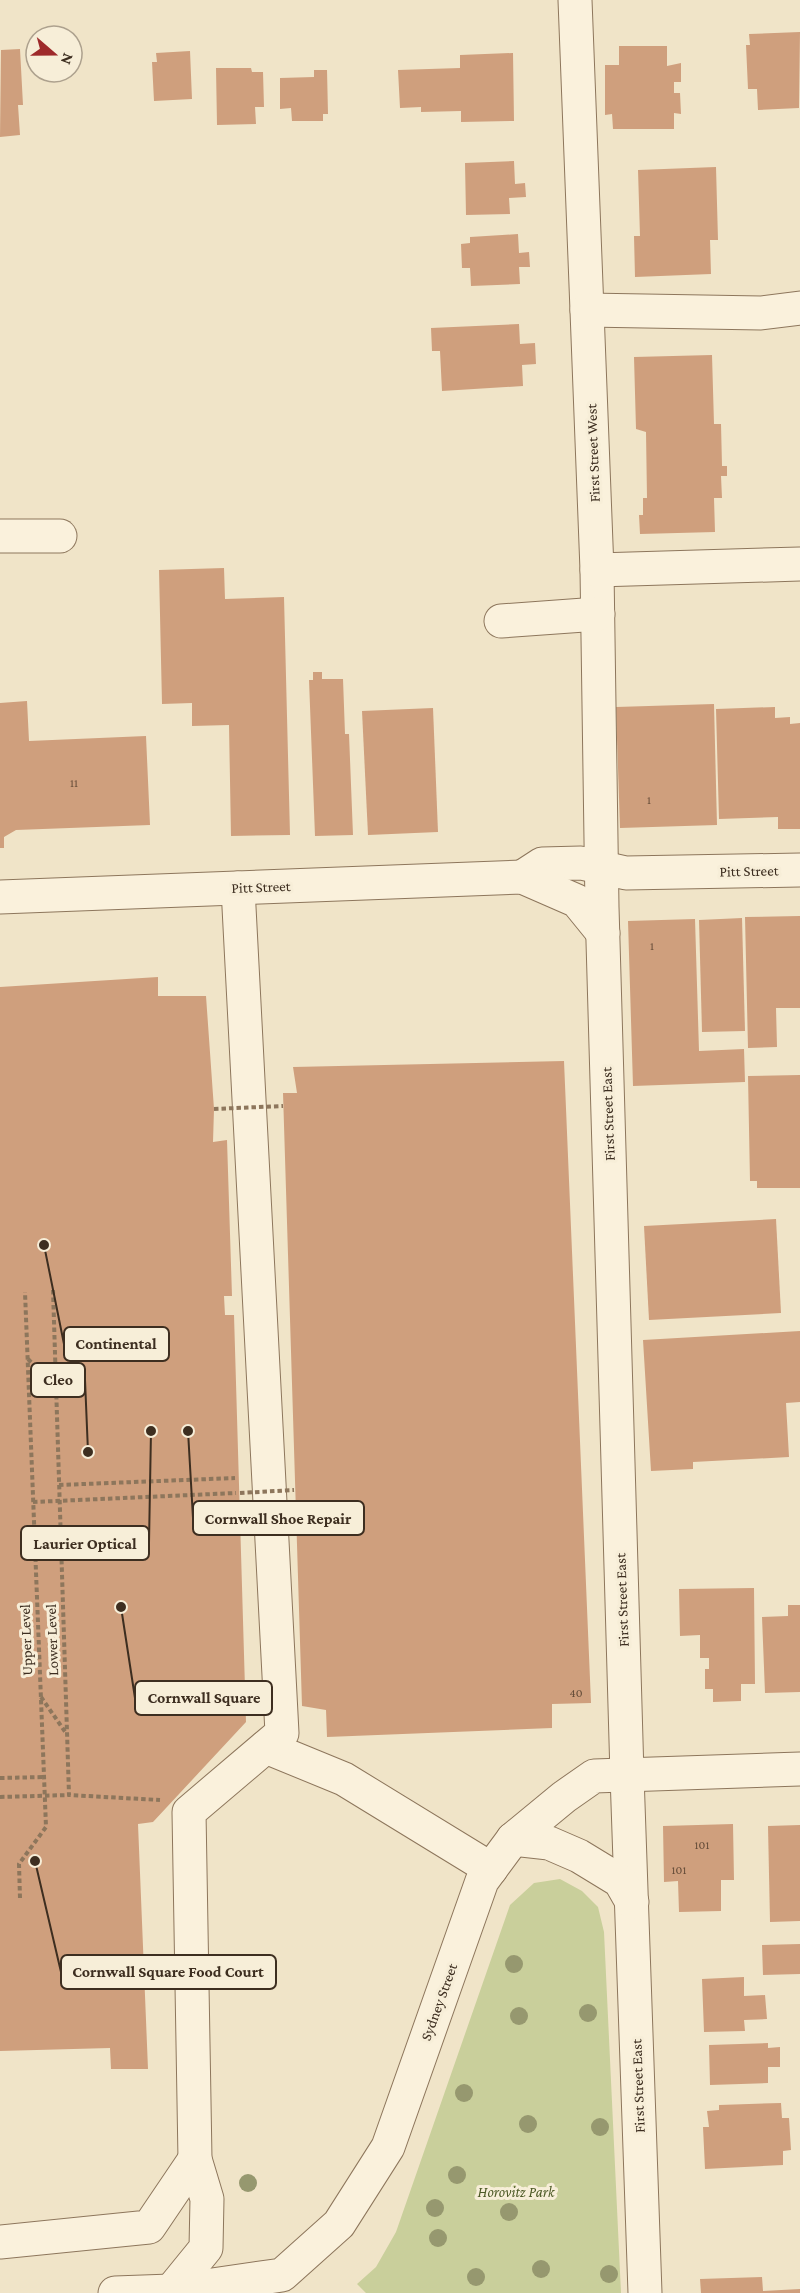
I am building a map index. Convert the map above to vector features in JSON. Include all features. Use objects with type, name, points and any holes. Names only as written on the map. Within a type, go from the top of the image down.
[{"type":"street","name":"First Street West","points":[[574,0],[597,570],[602,920]]},
{"type":"street","points":[[587,310],[761,313],[800,308]]},
{"type":"street","points":[[0,536],[60,536]]},
{"type":"street","points":[[597,570],[800,564]]},
{"type":"street","points":[[501,621],[598,614]]},
{"type":"street","name":"Pitt Street","points":[[522,877],[542,864],[581,863],[626,873],[800,870]]},
{"type":"street","name":"Pitt Street","points":[[0,897],[522,877],[577,901],[602,920]]},
{"type":"street","points":[[171,2291],[206,2248],[207,2199],[195,2159],[189,1812],[282,1732],[281,1482],[238,888]]},
{"type":"street","name":"First Street East","points":[[602,920],[645,2293]]},
{"type":"street","points":[[266,1747],[344,1779],[491,1869]]},
{"type":"street","name":"Sydney Street","points":[[115,2293],[171,2291],[282,2275],[339,2224],[388,2147],[482,1881],[513,1839],[564,1797],[594,1776],[800,1769]]},
{"type":"street","points":[[513,1839],[549,1843],[579,1856],[620,1881],[632,1902]]},
{"type":"street","points":[[0,2242],[149,2227],[195,2159]]},
{"type":"path","points":[[214,1109],[283,1106]]},
{"type":"path","name":"Lower Level","points":[[52,1290],[69,1795]]},
{"type":"path","name":"Upper Level","points":[[21,1898],[19,1864],[46,1827],[25,1292]]},
{"type":"path","points":[[28,1359],[56,1388]]},
{"type":"path","points":[[59,1485],[239,1478],[281,1482]]},
{"type":"path","points":[[33,1502],[240,1492],[281,1482]]},
{"type":"path","points":[[41,1696],[67,1735]]},
{"type":"path","points":[[0,1778],[44,1777]]},
{"type":"path","points":[[0,1797],[69,1795],[172,1801],[189,1812]]},
{"type":"green space","name":"Horovitz Park","points":[[560,1879],[582,1891],[598,1907],[604,1932],[621,2293],[366,2293],[357,2284],[376,2267],[396,2232],[510,1905],[534,1883]]},
{"type":"building","points":[[800,32],[799,108],[758,110],[757,89],[748,89],[746,45],[750,45],[749,34]]},
{"type":"building","points":[[619,46],[667,46],[667,66],[681,63],[681,82],[674,82],[674,93],[680,93],[681,114],[674,113],[674,129],[613,129],[612,114],[605,115],[605,65],[619,65]]},
{"type":"building","points":[[20,49],[23,105],[18,105],[20,135],[0,137],[1,50]]},
{"type":"building","points":[[190,51],[192,99],[154,101],[152,62],[157,62],[156,53]]},
{"type":"building","points":[[513,53],[514,121],[461,122],[461,111],[421,112],[421,107],[400,108],[398,70],[460,68],[460,55]]},
{"type":"building","points":[[216,68],[251,68],[252,72],[263,72],[264,107],[255,107],[256,124],[217,125]]},
{"type":"building","points":[[314,70],[327,70],[328,114],[323,114],[323,121],[292,121],[291,108],[280,109],[280,78],[314,77]]},
{"type":"building","points":[[514,161],[515,184],[525,183],[526,197],[509,198],[510,214],[466,215],[465,163]]},
{"type":"building","points":[[716,167],[718,240],[710,240],[711,274],[635,277],[634,236],[640,236],[638,170]]},
{"type":"building","points":[[518,234],[519,253],[529,252],[530,267],[519,267],[520,284],[471,286],[470,268],[462,268],[461,244],[470,243],[470,237]]},
{"type":"building","points":[[519,324],[520,344],[535,343],[536,364],[522,365],[523,386],[442,391],[440,351],[432,351],[431,328]]},
{"type":"building","points":[[712,355],[714,424],[721,424],[722,466],[727,466],[727,476],[721,476],[722,498],[714,498],[715,532],[640,534],[639,515],[643,515],[643,498],[647,498],[646,432],[636,429],[634,357]]},
{"type":"building","points":[[224,568],[225,599],[284,597],[290,835],[231,836],[229,725],[192,726],[192,703],[162,704],[159,570]]},
{"type":"building","points":[[313,672],[322,672],[322,679],[343,679],[345,734],[349,734],[353,835],[315,836],[309,680],[313,680]]},
{"type":"building","points":[[27,701],[29,741],[146,736],[150,825],[16,830],[4,837],[4,848],[0,848],[0,703]]},
{"type":"building","points":[[714,704],[717,825],[620,828],[616,707]]},
{"type":"building","points":[[775,707],[775,718],[790,717],[790,724],[800,723],[800,829],[778,829],[778,817],[719,819],[716,709]]},
{"type":"building","points":[[433,708],[438,832],[368,835],[362,711]]},
{"type":"building","points":[[800,916],[800,1008],[776,1008],[777,1047],[748,1048],[745,917]]},
{"type":"building","points":[[742,918],[745,1031],[702,1032],[699,920]]},
{"type":"building","points":[[695,919],[699,1051],[744,1049],[745,1082],[633,1086],[628,921]]},
{"type":"building","points":[[158,977],[158,996],[206,996],[214,1109],[213,1142],[227,1140],[232,1296],[224,1296],[225,1315],[234,1315],[246,1722],[153,1822],[138,1824],[148,2069],[111,2069],[110,2048],[0,2051],[0,987]]},
{"type":"building","points":[[564,1061],[591,1703],[552,1704],[552,1728],[327,1737],[326,1710],[302,1706],[283,1093],[297,1093],[293,1067]]},
{"type":"building","points":[[800,1075],[800,1188],[757,1188],[757,1181],[750,1181],[748,1076]]},
{"type":"building","points":[[776,1219],[781,1313],[649,1320],[644,1226]]},
{"type":"building","points":[[800,1331],[800,1402],[786,1403],[789,1457],[693,1462],[693,1469],[651,1471],[643,1340]]},
{"type":"building","points":[[754,1588],[755,1684],[741,1684],[741,1701],[713,1702],[713,1689],[705,1689],[705,1669],[709,1669],[709,1658],[700,1658],[700,1635],[680,1636],[679,1589]]},
{"type":"building","points":[[788,1605],[800,1605],[800,1692],[765,1693],[762,1617],[788,1616]]},
{"type":"building","points":[[733,1824],[734,1880],[721,1880],[721,1911],[679,1912],[678,1881],[664,1882],[663,1826]]},
{"type":"building","points":[[800,1825],[800,1921],[770,1922],[768,1826]]},
{"type":"building","points":[[800,1944],[800,1974],[763,1975],[762,1945]]},
{"type":"building","points":[[744,1977],[744,1996],[765,1995],[767,2019],[744,2020],[745,2031],[704,2032],[702,1979]]},
{"type":"building","points":[[768,2043],[768,2048],[780,2047],[780,2067],[768,2067],[768,2083],[710,2085],[709,2045]]},
{"type":"building","points":[[781,2103],[782,2118],[789,2118],[791,2150],[783,2151],[783,2165],[705,2169],[703,2127],[709,2127],[707,2111],[719,2110],[719,2105]]},
{"type":"building","points":[[762,2277],[763,2291],[800,2289],[800,2293],[701,2293],[700,2279]]},
{"type":"place","name":"Continental","points":[[44,1245]]},
{"type":"place","name":"Laurier Optical","points":[[151,1431]]},
{"type":"place","name":"Cornwall Shoe Repair","points":[[188,1431]]},
{"type":"place","name":"Cleo","points":[[88,1452]]},
{"type":"place","name":"Cornwall Square","points":[[121,1607]]},
{"type":"place","name":"Cornwall Square Food Court","points":[[35,1861]]}]
